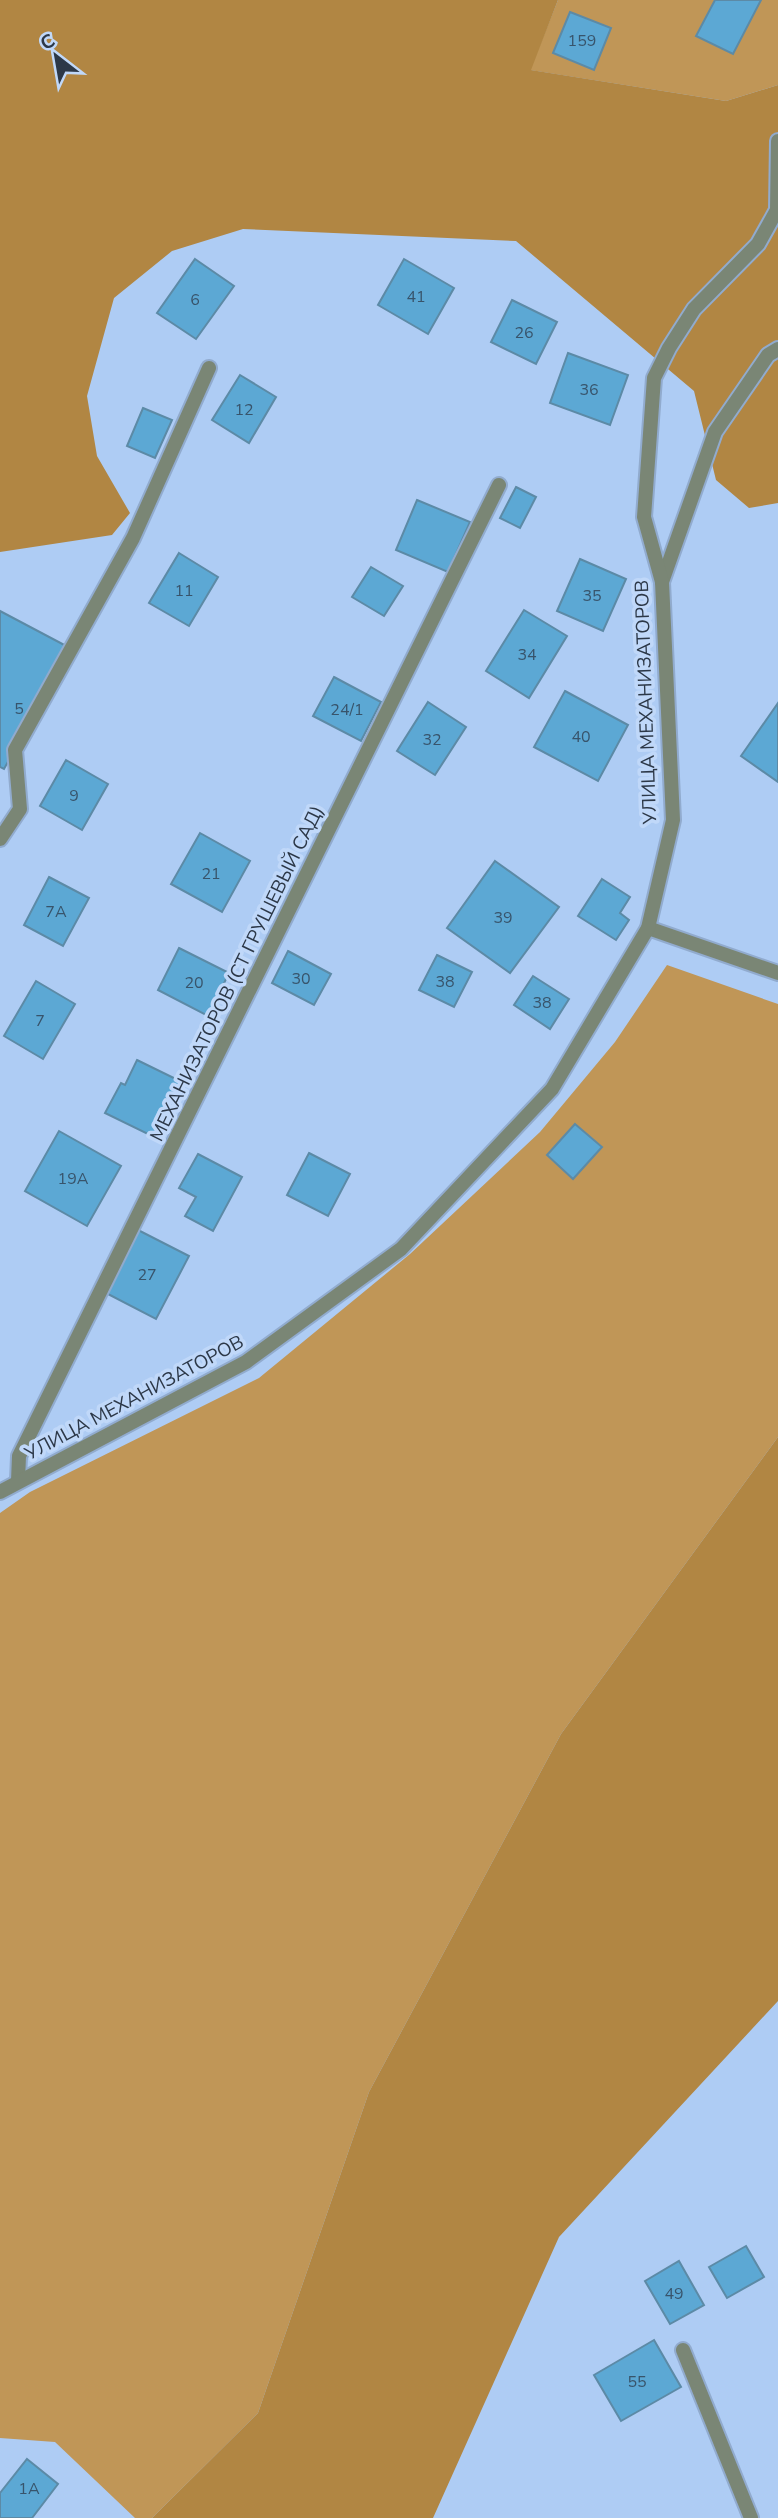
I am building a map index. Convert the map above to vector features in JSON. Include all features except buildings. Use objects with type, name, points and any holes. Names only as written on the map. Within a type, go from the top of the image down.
[{"type":"street","name":"УЛИЦА МЕХАНИЗАТОРОВ","points":[[0,1492],[246,1362],[401,1249],[552,1089],[648,928],[673,820],[663,582],[644,517],[653,435],[654,378],[694,309],[758,244],[777,210],[778,141]]},
{"type":"street","points":[[663,582],[715,432],[768,355],[778,349]]},
{"type":"street","points":[[0,839],[20,809],[15,750],[133,538],[209,368]]},
{"type":"street","name":"МЕХАНИЗАТОРОВ (СТ ГРУШЕВЫЙ САД)","points":[[18,1481],[19,1456],[499,485]]},
{"type":"street","points":[[648,928],[778,972]]},
{"type":"street","points":[[683,2350],[751,2518]]},
{"type":"shaded area","points":[[0,0],[558,0],[531,70],[726,101],[778,85],[778,503],[749,508],[716,480],[694,391],[516,241],[243,229],[172,251],[114,298],[87,396],[97,456],[130,513],[112,535],[0,552]]},
{"type":"shaded area","points":[[558,0],[778,0],[778,85],[726,101],[530,70]]},
{"type":"shaded area","points":[[667,965],[778,1004],[778,1437],[561,1734],[369,2092],[258,2413],[152,2518],[135,2518],[55,2442],[0,2438],[0,1513],[30,1492],[259,1378],[410,1254],[540,1132],[615,1042]]},
{"type":"shaded area","points":[[778,1437],[778,2001],[559,2237],[433,2518],[152,2518],[258,2413],[369,2092],[561,1734]]}]
